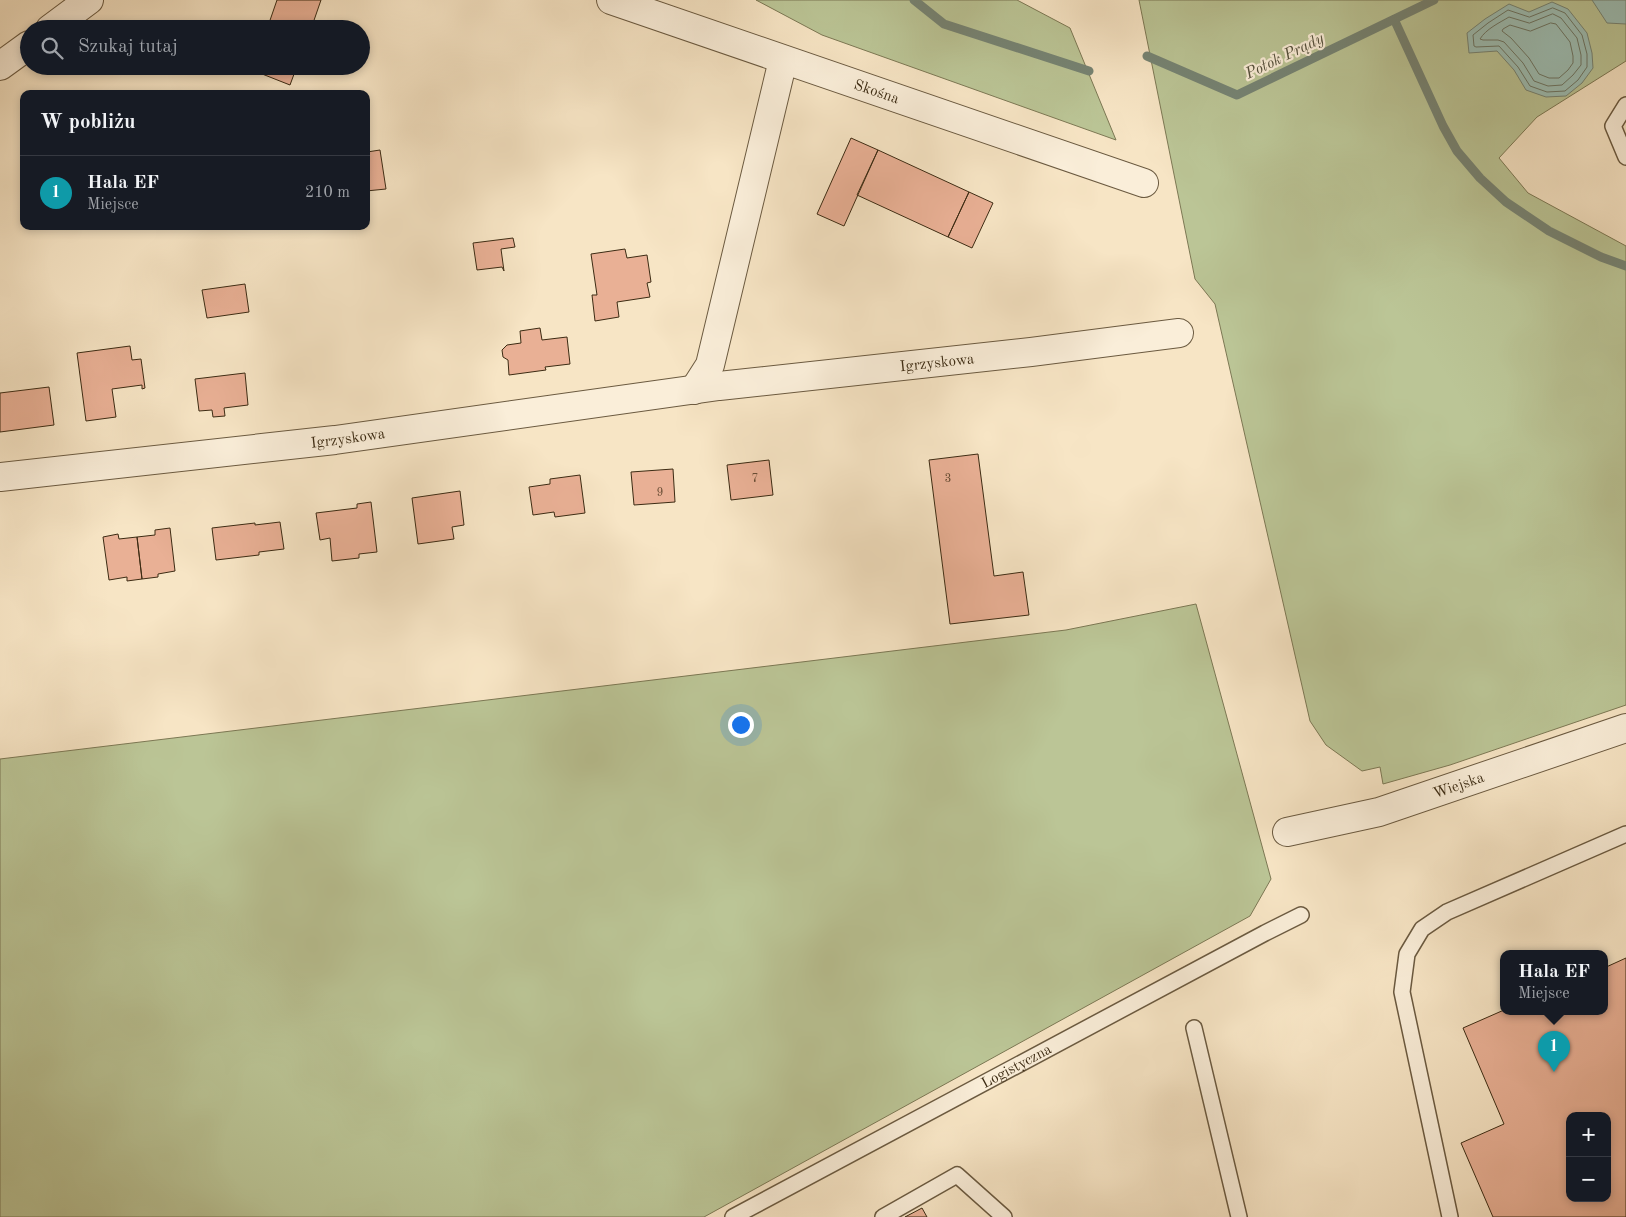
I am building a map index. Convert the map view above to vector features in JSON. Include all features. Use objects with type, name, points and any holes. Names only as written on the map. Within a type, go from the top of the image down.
[{"type":"street","points":[[62,20],[89,0]]},
{"type":"street","name":"Skośna","points":[[611,0],[1144,183]]},
{"type":"street","points":[[0,66],[20,52]]},
{"type":"street","points":[[694,390],[710,365],[783,60]]},
{"type":"street","name":"Igrzyskowa","points":[[0,477],[335,440],[694,390],[1031,352],[1179,333]]},
{"type":"street","name":"Wiejska","points":[[1287,832],[1379,812],[1626,728]]},
{"type":"lane","points":[[1626,105],[1613,126],[1626,157]]},
{"type":"lane","points":[[1450,1217],[1402,992],[1406,954],[1422,930],[1447,912],[1626,834]]},
{"type":"lane","name":"Logistyczna","points":[[733,1217],[1256,937],[1301,915]]},
{"type":"lane","points":[[1194,1028],[1239,1217]]},
{"type":"lane","points":[[883,1217],[957,1175],[1004,1217]]},
{"type":"green space","points":[[756,0],[1017,0],[1070,28],[1116,140],[822,35]]},
{"type":"green space","points":[[1139,0],[1626,0],[1626,61],[1537,117],[1499,158],[1528,193],[1626,246],[1626,705],[1450,765],[1383,784],[1380,767],[1362,771],[1326,745],[1310,721],[1215,304],[1195,279]]},
{"type":"green space","points":[[1196,604],[1271,879],[1250,916],[704,1217],[0,1217],[0,759],[1066,630]]},
{"type":"water","points":[[1592,0],[1626,0],[1626,24],[1607,23]]},
{"type":"water","points":[[1552,2],[1568,9],[1587,33],[1592,53],[1593,68],[1582,83],[1566,96],[1546,97],[1526,90],[1514,70],[1497,51],[1469,53],[1467,33],[1509,4],[1529,12]]},
{"type":"building","points":[[277,0],[321,0],[314,20],[270,20]]},
{"type":"building","points":[[265,75],[294,75],[290,85]]},
{"type":"building","points":[[851,138],[878,150],[844,226],[817,214]]},
{"type":"building","points":[[380,150],[386,189],[370,191],[370,152]]},
{"type":"building","points":[[878,150],[969,192],[948,237],[857,195]]},
{"type":"building","points":[[969,192],[993,203],[972,248],[948,237]]},
{"type":"building","points":[[513,238],[515,247],[501,249],[504,271],[502,267],[477,270],[473,243]]},
{"type":"building","points":[[625,249],[627,258],[647,255],[651,282],[647,283],[650,297],[617,302],[619,317],[595,321],[592,295],[597,295],[591,254]]},
{"type":"building","points":[[245,284],[249,312],[207,318],[202,290]]},
{"type":"building","points":[[540,328],[542,340],[567,337],[570,364],[545,367],[546,370],[509,375],[508,360],[503,357],[502,350],[507,345],[521,343],[520,331]]},
{"type":"building","points":[[130,346],[132,360],[141,359],[145,388],[142,389],[142,385],[112,389],[116,417],[86,421],[77,353]]},
{"type":"building","points":[[245,373],[248,405],[224,408],[225,416],[213,417],[212,410],[199,411],[195,379]]},
{"type":"building","points":[[49,387],[54,425],[0,432],[0,393]]},
{"type":"building","points":[[978,454],[994,576],[1023,572],[1029,615],[950,624],[929,460]]},
{"type":"building","points":[[769,460],[773,495],[731,500],[727,465]]},
{"type":"building","points":[[673,469],[675,502],[634,505],[631,472]]},
{"type":"building","points":[[580,475],[585,513],[555,517],[554,512],[533,515],[529,487],[550,484],[550,479]]},
{"type":"building","points":[[460,491],[464,525],[452,527],[454,539],[418,544],[412,498]]},
{"type":"building","points":[[371,502],[377,552],[359,554],[359,558],[332,561],[330,538],[320,540],[316,513],[357,508],[357,504]]},
{"type":"building","points":[[280,522],[284,549],[259,552],[259,555],[216,560],[212,528]]},
{"type":"building","points":[[170,528],[175,571],[158,574],[158,577],[142,579],[137,537],[155,535],[155,530]]},
{"type":"building","points":[[118,534],[119,539],[137,537],[142,579],[127,581],[127,577],[109,580],[103,537]]},
{"type":"building","points":[[1626,958],[1626,1217],[1493,1217],[1461,1143],[1504,1124],[1463,1028],[1500,1012],[1500,1015],[1608,1015],[1608,966]]},
{"type":"building","points":[[922,1208],[927,1217],[905,1217]]},
{"type":"waterway","name":"Potok Prądy","points":[[914,0],[944,24],[1089,71]]},
{"type":"waterway","name":"Potok Prądy","points":[[1147,56],[1237,95],[1434,0]]},
{"type":"waterway","points":[[1394,19],[1443,126],[1457,151],[1480,178],[1506,202],[1549,231],[1601,257],[1626,266]]},
{"type":"place","name":"Hala EF","points":[[1554,1072]]}]
